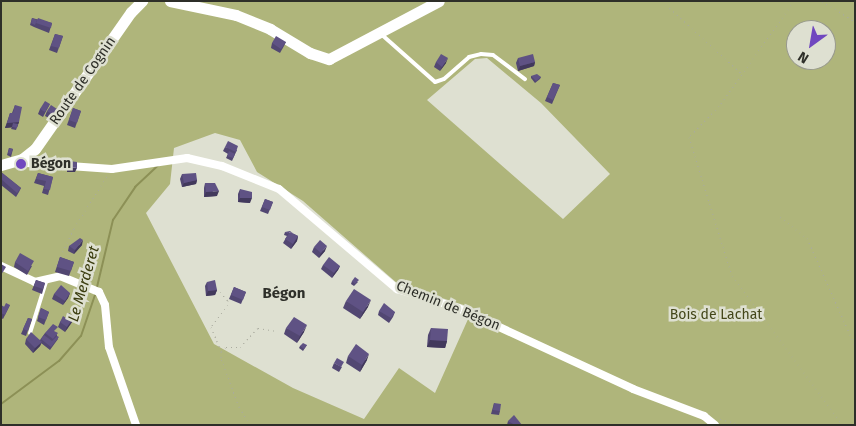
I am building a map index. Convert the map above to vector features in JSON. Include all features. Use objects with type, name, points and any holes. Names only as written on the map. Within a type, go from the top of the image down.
[{"type":"main road","name":"Route de Cognin","points":[[22,159],[45,136],[131,12],[142,1]]},
{"type":"main road","points":[[170,1],[244,18],[320,58],[339,56],[439,1]]},
{"type":"main road","points":[[1,165],[22,159]]},
{"type":"street","name":"Chemin de Bégon","points":[[22,159],[27,162],[112,169],[187,158],[222,166],[279,189],[397,289],[458,308],[633,389],[717,422]]},
{"type":"street","points":[[1,266],[35,282],[46,282],[60,276],[97,290],[105,305],[109,348],[136,425]]},
{"type":"lane","points":[[380,33],[435,82],[444,79],[469,57],[481,54],[493,55],[525,79]]},
{"type":"lane","points":[[30,333],[46,282]]},
{"type":"path","points":[[662,1],[742,73]]},
{"type":"path","points":[[794,1],[719,106],[689,137],[732,276],[843,425]]},
{"type":"path","points":[[822,1],[855,22]]},
{"type":"path","points":[[54,278],[55,265],[74,228],[112,169]]},
{"type":"path","points":[[780,217],[807,238],[855,346]]},
{"type":"path","points":[[220,292],[228,301],[228,305],[211,327],[222,351],[221,358],[239,407],[250,425]]},
{"type":"path","points":[[222,351],[226,347],[240,347],[258,328],[277,331]]},
{"type":"path","points":[[717,422],[744,425]]},
{"type":"green space","name":"Bois de Lachat","points":[[1,1],[855,1],[855,425],[1,425]],"holes":[[[487,58],[541,103],[610,174],[563,219],[427,100],[475,59]],[[215,133],[240,140],[257,172],[303,201],[398,284],[473,308],[435,393],[399,368],[364,419],[293,388],[214,344],[146,213],[170,184],[174,148]]]},
{"type":"building","points":[[32,18],[37,20],[35,25],[31,23]]},
{"type":"building","points":[[38,18],[52,23],[51,28],[36,23]]},
{"type":"building","points":[[55,34],[63,36],[59,48],[51,46]]},
{"type":"building","points":[[276,36],[286,42],[281,49],[272,43]]},
{"type":"building","points":[[441,54],[448,58],[442,67],[436,62]]},
{"type":"building","points":[[533,54],[535,62],[520,66],[518,58]]},
{"type":"building","points":[[537,74],[541,77],[536,81],[531,76]]},
{"type":"building","points":[[553,83],[560,85],[553,100],[547,97]]},
{"type":"building","points":[[45,101],[50,104],[45,112],[40,109]]},
{"type":"building","points":[[15,105],[22,107],[19,122],[7,123],[10,113],[13,113]]},
{"type":"building","points":[[51,105],[57,109],[53,115],[47,111]]},
{"type":"building","points":[[73,108],[81,111],[77,123],[69,120]]},
{"type":"building","points":[[13,123],[18,124],[17,128],[12,127]]},
{"type":"building","points":[[228,141],[238,146],[236,152],[225,147]]},
{"type":"building","points":[[9,148],[13,149],[11,154],[8,153]]},
{"type":"building","points":[[229,151],[235,154],[233,158],[227,156]]},
{"type":"building","points":[[69,161],[77,162],[77,168],[69,167]]},
{"type":"building","points":[[1,172],[21,188],[17,193],[1,179]]},
{"type":"building","points":[[38,173],[53,177],[50,190],[44,189],[46,181],[36,179]]},
{"type":"building","points":[[196,173],[197,180],[184,183],[182,174]]},
{"type":"building","points":[[205,183],[215,183],[219,191],[206,192]]},
{"type":"building","points":[[240,189],[252,192],[252,198],[240,198]]},
{"type":"building","points":[[265,199],[273,202],[270,210],[262,207]]},
{"type":"building","points":[[290,232],[298,236],[293,244],[285,239]]},
{"type":"building","points":[[80,238],[83,240],[75,250],[69,246]]},
{"type":"building","points":[[320,240],[327,246],[321,253],[314,247]]},
{"type":"building","points":[[20,253],[34,261],[28,271],[15,262]]},
{"type":"building","points":[[60,257],[74,262],[71,271],[57,267]]},
{"type":"building","points":[[329,257],[340,266],[334,273],[323,265]]},
{"type":"building","points":[[1,264],[6,267],[1,275]]},
{"type":"building","points":[[355,277],[359,280],[355,284],[352,281]]},
{"type":"building","points":[[36,280],[45,283],[43,289],[34,286]]},
{"type":"building","points":[[215,280],[217,290],[208,291],[207,282]]},
{"type":"building","points":[[61,285],[70,293],[65,301],[54,294]]},
{"type":"building","points":[[234,287],[246,292],[243,300],[231,295]]},
{"type":"building","points":[[354,289],[371,300],[363,312],[346,301]]},
{"type":"building","points":[[6,303],[10,305],[5,315],[1,313],[1,305],[4,307]]},
{"type":"building","points":[[384,303],[395,312],[391,318],[379,311]]},
{"type":"building","points":[[41,308],[49,312],[46,320],[38,317]]},
{"type":"building","points":[[69,313],[74,317],[67,327],[60,322],[63,316],[66,318]]},
{"type":"building","points":[[294,317],[307,325],[300,336],[286,328]]},
{"type":"building","points":[[28,318],[32,319],[28,331],[23,329]]},
{"type":"building","points":[[53,324],[58,327],[54,331],[58,333],[53,339],[45,333]]},
{"type":"building","points":[[431,328],[448,329],[447,341],[430,340]]},
{"type":"building","points":[[31,332],[42,342],[35,348],[26,339]]},
{"type":"building","points":[[44,335],[52,341],[57,336],[59,337],[51,347],[41,339]]},
{"type":"building","points":[[303,343],[307,345],[304,349],[300,346]]},
{"type":"building","points":[[356,344],[369,354],[362,365],[348,356]]},
{"type":"building","points":[[337,358],[344,362],[341,367],[334,363]]},
{"type":"building","points":[[494,403],[501,404],[500,411],[493,410]]},
{"type":"building","points":[[514,415],[522,425],[515,425],[508,421]]},
{"type":"waterway","name":"Le Merderet","points":[[97,287],[113,220],[135,187],[160,164]]},
{"type":"waterway","name":"Le Merderet","points":[[1,404],[59,361],[81,336],[96,292]]},
{"type":"place","name":"Bégon","points":[[21,164]]},
{"type":"district","name":"Bégon","points":[[284,294]]}]
